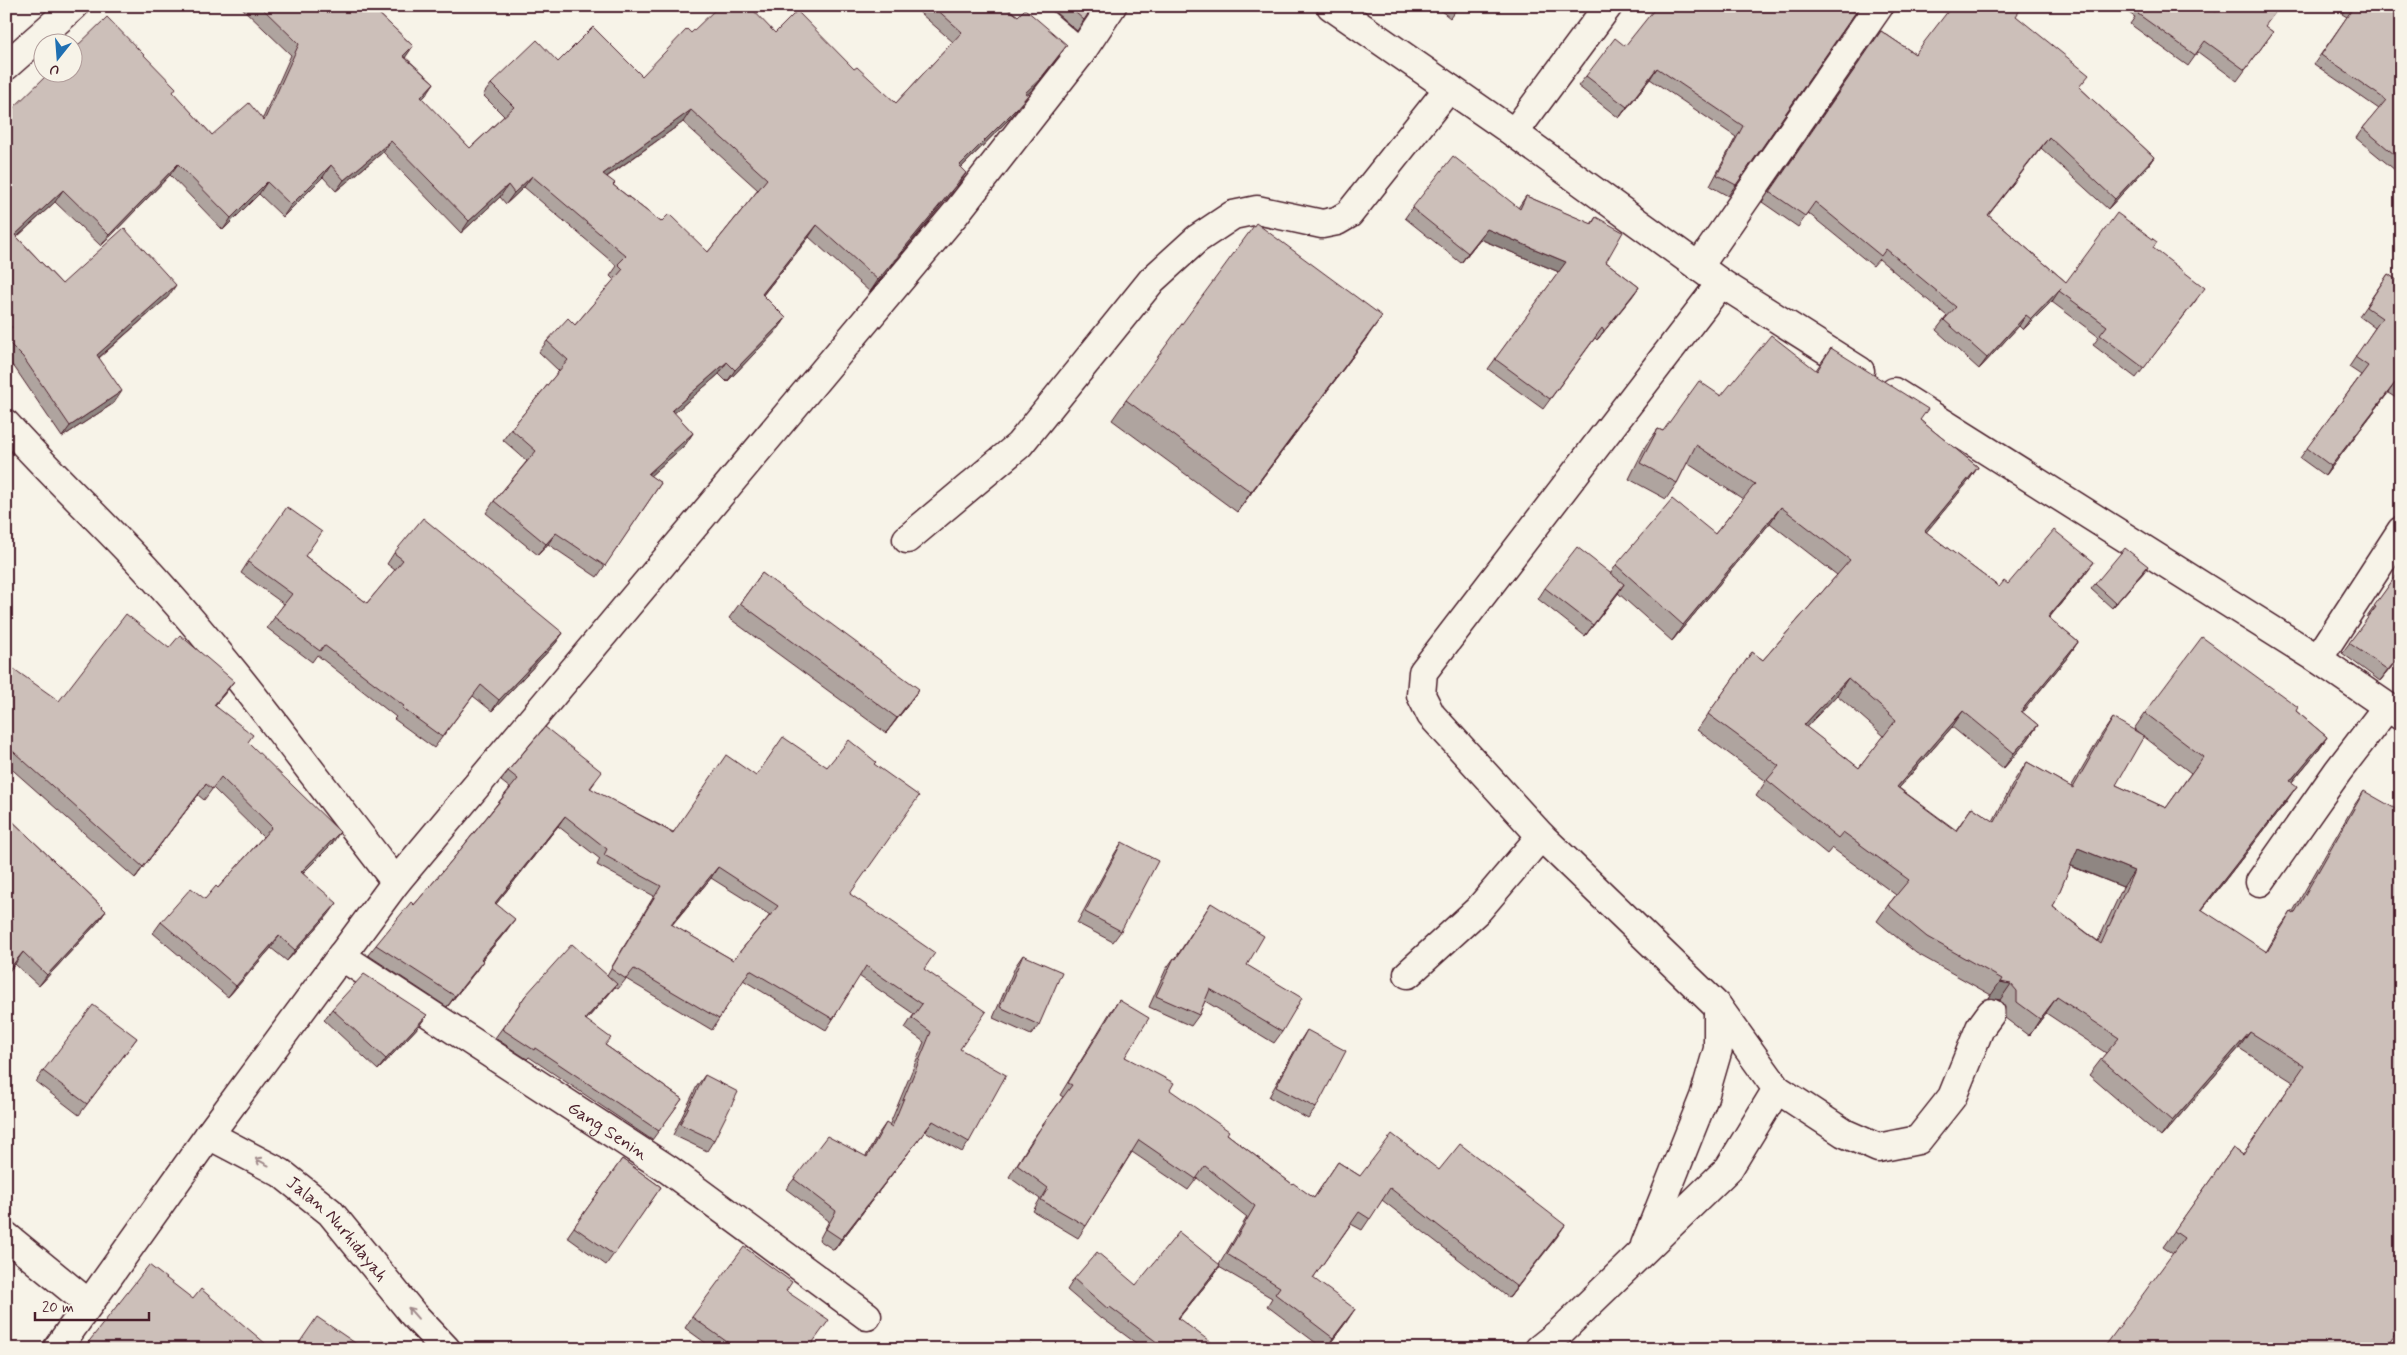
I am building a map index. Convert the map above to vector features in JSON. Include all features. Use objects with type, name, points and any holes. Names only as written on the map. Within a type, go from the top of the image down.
[{"type":"street","points":[[6,66],[74,6]]},
{"type":"street","points":[[1024,6],[1080,54]]},
{"type":"street","points":[[57,1349],[209,1135],[396,882],[956,213],[1080,54],[1112,6]]},
{"type":"street","points":[[1331,6],[1514,133],[1721,283],[2318,659],[2394,711],[2338,771],[2260,882]]},
{"type":"street","points":[[1514,133],[1608,6]]},
{"type":"street","points":[[1698,266],[1879,6]]},
{"type":"street","points":[[907,539],[1019,445],[1152,280],[1197,238],[1233,215],[1257,210],[1322,224],[1337,221],[1350,214],[1449,88]]},
{"type":"street","points":[[1721,283],[1423,672],[1422,695],[1431,715],[1541,836],[1718,1008],[1777,1089],[1844,1132],[1878,1148],[1918,1140],[1952,1098],[1980,1028],[1991,1013]]},
{"type":"street","points":[[6,424],[143,567],[210,646],[396,882]]},
{"type":"street","points":[[2318,659],[2401,531]]},
{"type":"street","points":[[1408,974],[1479,909],[1541,836]]},
{"type":"street","name":"Gang Senin","points":[[341,956],[669,1170],[867,1316]]},
{"type":"street","points":[[1641,1254],[1704,1097],[1718,1049],[1718,1008]]},
{"type":"street","points":[[1538,1349],[1560,1333],[1729,1168],[1777,1089]]},
{"type":"street","name":"Jalan Nurhidayah","points":[[209,1135],[281,1173],[330,1212],[413,1314],[446,1349]]},
{"type":"street","points":[[6,1236],[89,1304]]},
{"type":"building","points":[[260,6],[374,6],[373,8],[413,46],[403,56],[434,83],[421,97],[470,148],[514,107],[491,84],[537,40],[558,62],[593,27],[642,76],[687,29],[691,33],[719,6],[749,6],[775,33],[797,11],[854,69],[857,67],[896,103],[962,32],[933,6],[1004,6],[1018,16],[1025,9],[1067,45],[1041,78],[1025,93],[1028,95],[1017,108],[959,166],[966,173],[878,280],[817,225],[762,294],[786,318],[735,370],[727,362],[672,410],[693,433],[648,474],[661,483],[605,566],[556,533],[546,544],[494,501],[536,451],[511,429],[568,360],[547,341],[568,318],[575,325],[623,269],[618,264],[626,256],[532,176],[514,193],[508,185],[469,221],[391,141],[344,180],[331,165],[291,205],[267,182],[231,218],[178,164],[109,235],[63,190],[15,235],[62,284],[124,228],[176,285],[97,355],[122,391],[70,426],[23,357],[6,340],[6,334],[12,327],[6,321],[6,115],[40,82],[82,82],[82,41],[107,17],[176,88],[173,92],[212,135],[249,103],[264,121],[299,44]],"holes":[[[691,110],[767,179],[708,252],[669,214],[661,222],[613,185],[615,183],[603,174]]]},
{"type":"building","points":[[1068,6],[1093,6],[1084,20]]},
{"type":"building","points":[[1657,6],[1860,6],[1736,185],[1717,175],[1743,126],[1657,68],[1627,107],[1586,76],[1615,38],[1625,46]]},
{"type":"building","points":[[1952,6],[2023,6],[2016,16],[2089,75],[2079,87],[2154,157],[2115,199],[2049,137],[1988,215],[2066,282],[2117,213],[2157,242],[2153,248],[2205,288],[2144,368],[2100,335],[2107,326],[2059,291],[2061,288],[2031,319],[2026,315],[1987,358],[1944,320],[1956,307],[1886,249],[1881,256],[1815,202],[1805,216],[1770,192],[1881,31],[1915,54]]},
{"type":"building","points":[[2142,6],[2208,6],[2216,12],[2219,6],[2280,6],[2265,26],[2273,32],[2245,70],[2205,41],[2195,55],[2138,14]]},
{"type":"building","points":[[2351,6],[2401,6],[2401,160],[2363,128],[2386,100],[2321,55],[2353,8]]},
{"type":"building","points":[[1453,156],[1520,209],[1526,196],[1592,224],[1596,217],[1623,232],[1606,262],[1639,287],[1604,331],[1602,328],[1550,399],[1495,359],[1566,262],[1487,229],[1468,253],[1412,208]]},
{"type":"building","points":[[1256,223],[1382,316],[1251,492],[1126,400]]},
{"type":"building","points":[[2388,274],[2401,283],[2401,387],[2395,383],[2331,466],[2307,448],[2368,366],[2355,357],[2382,318],[2366,307]]},
{"type":"building","points":[[1771,335],[1817,371],[1831,348],[1928,409],[1920,420],[1978,467],[1925,531],[1999,587],[2004,581],[2008,584],[2054,530],[2094,562],[2048,617],[2078,642],[2021,711],[2038,725],[2014,753],[1963,711],[1897,787],[1956,831],[1972,807],[1995,822],[2027,762],[2073,788],[2113,718],[2144,736],[2116,785],[2166,808],[2203,757],[2145,713],[2202,637],[2298,707],[2296,711],[2327,737],[2290,781],[2297,786],[2201,909],[2267,952],[2291,912],[2294,914],[2364,791],[2401,812],[2401,1326],[2385,1349],[2103,1349],[2184,1238],[2174,1231],[2233,1148],[2243,1155],[2304,1066],[2250,1032],[2172,1121],[2101,1059],[2119,1038],[2057,997],[2040,1019],[2017,1002],[2017,991],[2011,984],[2000,982],[2002,979],[1927,937],[1888,905],[1909,880],[1843,832],[1838,838],[1767,780],[1779,766],[1708,714],[1752,652],[1763,660],[1850,560],[1781,507],[1683,625],[1616,565],[1672,499],[1715,534],[1755,484],[1696,445],[1677,483],[1640,463],[1658,429],[1663,431],[1699,381],[1721,396]],"holes":[[[1848,678],[1896,720],[1859,768],[1804,725]],[[2078,848],[2134,871],[2101,944],[2053,907]]]},
{"type":"building","points":[[287,507],[322,532],[305,556],[367,603],[403,560],[394,553],[423,518],[563,633],[499,700],[481,685],[442,737],[402,708],[404,706],[324,645],[320,651],[274,617],[292,594],[248,562]]},
{"type":"building","points":[[1577,547],[1624,584],[1593,625],[1545,588]]},
{"type":"building","points":[[2125,548],[2148,566],[2116,603],[2095,584]]},
{"type":"building","points":[[762,573],[919,689],[897,718],[740,603]]},
{"type":"building","points":[[2398,573],[2401,575],[2401,654],[2388,670],[2349,643]]},
{"type":"building","points":[[126,614],[169,648],[180,635],[234,681],[214,705],[253,735],[248,742],[340,832],[301,872],[337,903],[295,950],[279,936],[236,986],[161,922],[191,888],[205,899],[216,886],[218,888],[272,827],[221,777],[212,789],[206,784],[143,867],[6,745],[6,674],[11,667],[59,701]]},
{"type":"building","points":[[545,727],[602,772],[590,788],[673,833],[726,755],[756,776],[783,737],[827,767],[849,740],[876,762],[874,764],[919,796],[850,894],[935,953],[924,969],[986,1012],[960,1049],[1006,1075],[969,1142],[933,1121],[841,1239],[826,1229],[836,1211],[794,1179],[827,1136],[867,1157],[886,1123],[892,1127],[931,1032],[912,1018],[922,1004],[866,966],[833,1019],[750,970],[719,1019],[634,969],[626,979],[611,969],[661,886],[604,855],[607,849],[565,816],[495,903],[515,919],[481,959],[483,961],[455,996],[376,945],[411,902],[414,905],[518,779],[508,771]],"holes":[[[718,867],[778,906],[733,960],[671,924]]]},
{"type":"building","points":[[6,815],[106,911],[47,975],[23,952],[6,973]]},
{"type":"building","points":[[1122,842],[1158,861],[1121,931],[1085,912]]},
{"type":"building","points":[[1211,903],[1264,936],[1247,965],[1302,998],[1282,1032],[1210,989],[1199,1015],[1156,996],[1174,958],[1176,959]]},
{"type":"building","points":[[572,944],[617,984],[585,1019],[611,1038],[605,1045],[682,1099],[659,1131],[535,1048],[534,1050],[502,1029],[526,995]]},
{"type":"building","points":[[1023,955],[1062,972],[1039,1025],[1000,1007]]},
{"type":"building","points":[[364,974],[427,1015],[386,1059],[332,1009]]},
{"type":"building","points":[[1119,1000],[1149,1018],[1125,1057],[1174,1083],[1170,1090],[1229,1131],[1227,1134],[1292,1184],[1314,1198],[1338,1162],[1360,1176],[1392,1134],[1439,1170],[1460,1144],[1565,1225],[1517,1287],[1390,1188],[1370,1219],[1359,1212],[1313,1278],[1355,1309],[1333,1338],[1275,1294],[1280,1287],[1227,1254],[1255,1206],[1205,1166],[1196,1179],[1139,1140],[1086,1226],[1041,1200],[1048,1188],[1017,1165],[1072,1085],[1068,1083]]},
{"type":"building","points":[[93,1005],[137,1038],[87,1104],[43,1071]]},
{"type":"building","points":[[1307,1030],[1346,1051],[1316,1108],[1276,1087]]},
{"type":"building","points":[[705,1075],[738,1092],[714,1140],[680,1124]]},
{"type":"building","points":[[622,1159],[661,1187],[614,1255],[574,1227]]},
{"type":"building","points":[[1179,1232],[1220,1265],[1178,1318],[1212,1343],[1208,1349],[1166,1349],[1110,1307],[1108,1309],[1074,1279],[1097,1252],[1136,1285]]},
{"type":"building","points":[[744,1247],[792,1282],[786,1291],[829,1320],[808,1349],[754,1349],[747,1344],[744,1349],[737,1349],[692,1317]]},
{"type":"building","points":[[149,1265],[193,1299],[201,1289],[272,1349],[83,1349]]},
{"type":"building","points":[[317,1317],[364,1349],[295,1349]]}]
